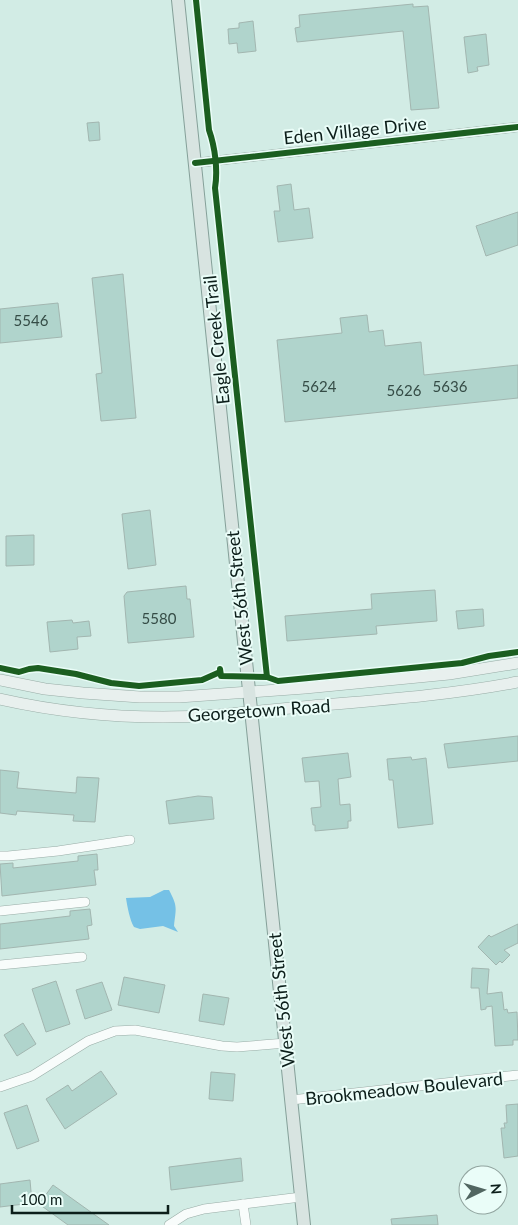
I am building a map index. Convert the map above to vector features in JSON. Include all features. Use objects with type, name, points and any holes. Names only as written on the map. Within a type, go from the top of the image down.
[{"type":"main road","name":"West 56th Street","points":[[178,0],[304,1225]]},
{"type":"main road","name":"Georgetown Road","points":[[0,680],[45,689],[121,696],[184,696],[249,693],[449,674],[518,663]]},
{"type":"main road","name":"Georgetown Road","points":[[0,699],[43,708],[98,715],[161,717],[251,712],[420,696],[518,682]]},
{"type":"street","name":"Eden Village Drive","points":[[195,163],[518,127]]},
{"type":"street","points":[[0,856],[49,852],[130,840]]},
{"type":"street","points":[[0,911],[85,902]]},
{"type":"street","points":[[0,965],[82,957]]},
{"type":"street","points":[[0,1087],[32,1076],[94,1037],[119,1030],[135,1030],[222,1046],[237,1047],[286,1043]]},
{"type":"street","name":"Brookmeadow Boulevard","points":[[291,1100],[518,1075]]},
{"type":"street","points":[[169,1225],[194,1211],[301,1197]]},
{"type":"street","points":[[243,1204],[246,1225]]},
{"type":"water","points":[[164,890],[169,890],[174,900],[176,911],[174,926],[178,932],[163,926],[140,929],[134,927],[126,898],[150,897]]},
{"type":"building","points":[[413,4],[413,7],[428,6],[439,108],[411,110],[403,31],[297,42],[295,28],[300,27],[299,15]]},
{"type":"building","points":[[253,21],[256,51],[238,53],[237,43],[229,44],[228,29],[239,28],[239,23]]},
{"type":"building","points":[[486,34],[489,65],[477,67],[478,71],[468,73],[464,37]]},
{"type":"building","points":[[99,122],[100,140],[89,141],[87,123]]},
{"type":"building","points":[[291,184],[294,210],[309,208],[313,238],[278,242],[274,211],[280,211],[277,186]]},
{"type":"building","points":[[518,212],[518,245],[486,256],[476,226]]},
{"type":"building","points":[[123,274],[136,418],[101,421],[96,374],[102,373],[92,278]]},
{"type":"building","points":[[58,303],[62,337],[0,343],[0,309]]},
{"type":"building","points":[[367,315],[369,332],[383,330],[385,346],[421,342],[424,375],[518,365],[518,398],[285,422],[277,340],[342,333],[340,318]]},
{"type":"building","points":[[150,510],[156,565],[128,569],[122,514]]},
{"type":"building","points":[[34,535],[34,565],[6,566],[6,536]]},
{"type":"building","points":[[186,586],[187,599],[190,599],[194,637],[128,643],[124,596],[127,592]]},
{"type":"building","points":[[435,590],[437,621],[376,626],[377,634],[287,641],[285,616],[372,609],[371,594]]},
{"type":"building","points":[[483,609],[484,626],[458,629],[456,611]]},
{"type":"building","points":[[72,620],[73,623],[89,621],[91,636],[77,637],[78,649],[50,652],[47,622]]},
{"type":"building","points":[[518,736],[518,761],[448,768],[444,744]]},
{"type":"building","points":[[348,753],[351,777],[338,779],[340,805],[350,804],[351,821],[348,821],[348,828],[315,831],[311,808],[321,807],[319,781],[305,782],[302,758]]},
{"type":"building","points":[[411,757],[412,760],[426,758],[433,824],[398,828],[393,780],[389,780],[387,759]]},
{"type":"building","points":[[0,770],[19,772],[17,788],[76,793],[77,777],[99,778],[95,822],[73,821],[74,815],[17,811],[16,815],[0,813]]},
{"type":"building","points":[[198,796],[212,797],[214,819],[169,824],[166,801]]},
{"type":"building","points":[[97,854],[98,870],[94,870],[96,885],[2,896],[0,864],[13,863],[13,868],[78,861],[78,856]]},
{"type":"building","points":[[90,909],[92,925],[87,926],[89,939],[0,949],[0,924],[70,916],[70,911]]},
{"type":"building","points":[[518,924],[518,943],[504,950],[510,955],[502,963],[500,961],[496,965],[478,947],[489,935],[491,937]]},
{"type":"building","points":[[472,968],[489,969],[487,994],[502,992],[504,1010],[507,1009],[508,1013],[517,1012],[518,1040],[513,1040],[513,1045],[495,1046],[492,1006],[481,1010],[479,988],[471,988]]},
{"type":"building","points":[[124,977],[165,985],[159,1013],[118,1005]]},
{"type":"building","points":[[56,981],[70,1024],[46,1032],[32,989]]},
{"type":"building","points":[[102,982],[112,1010],[85,1019],[76,990]]},
{"type":"building","points":[[203,994],[229,998],[224,1025],[199,1021]]},
{"type":"building","points":[[23,1023],[36,1044],[17,1056],[4,1035]]},
{"type":"building","points":[[101,1071],[117,1094],[65,1129],[46,1099],[68,1085],[72,1091]]},
{"type":"building","points":[[211,1072],[235,1074],[233,1101],[209,1099]]},
{"type":"building","points":[[518,1104],[518,1156],[504,1158],[501,1128],[505,1128],[504,1123],[507,1123],[506,1105]]},
{"type":"building","points":[[27,1105],[39,1141],[17,1149],[4,1113]]},
{"type":"building","points":[[241,1158],[243,1181],[171,1190],[169,1167]]},
{"type":"building","points":[[30,1180],[32,1203],[0,1207],[0,1184]]},
{"type":"building","points":[[53,1185],[109,1225],[68,1225],[39,1204]]},
{"type":"building","points":[[437,1215],[438,1225],[392,1225],[391,1219]]},
{"type":"cycle path","name":"Eagle Creek Trail","points":[[196,0],[209,130],[215,159],[215,188],[267,677]]},
{"type":"cycle path","points":[[195,163],[518,127]]},
{"type":"cycle path","points":[[220,669],[221,676],[267,677],[278,681],[462,663],[489,656],[518,652]]},
{"type":"cycle path","points":[[0,668],[19,672],[38,668],[76,674],[111,683],[139,686],[202,680],[220,672]]}]
